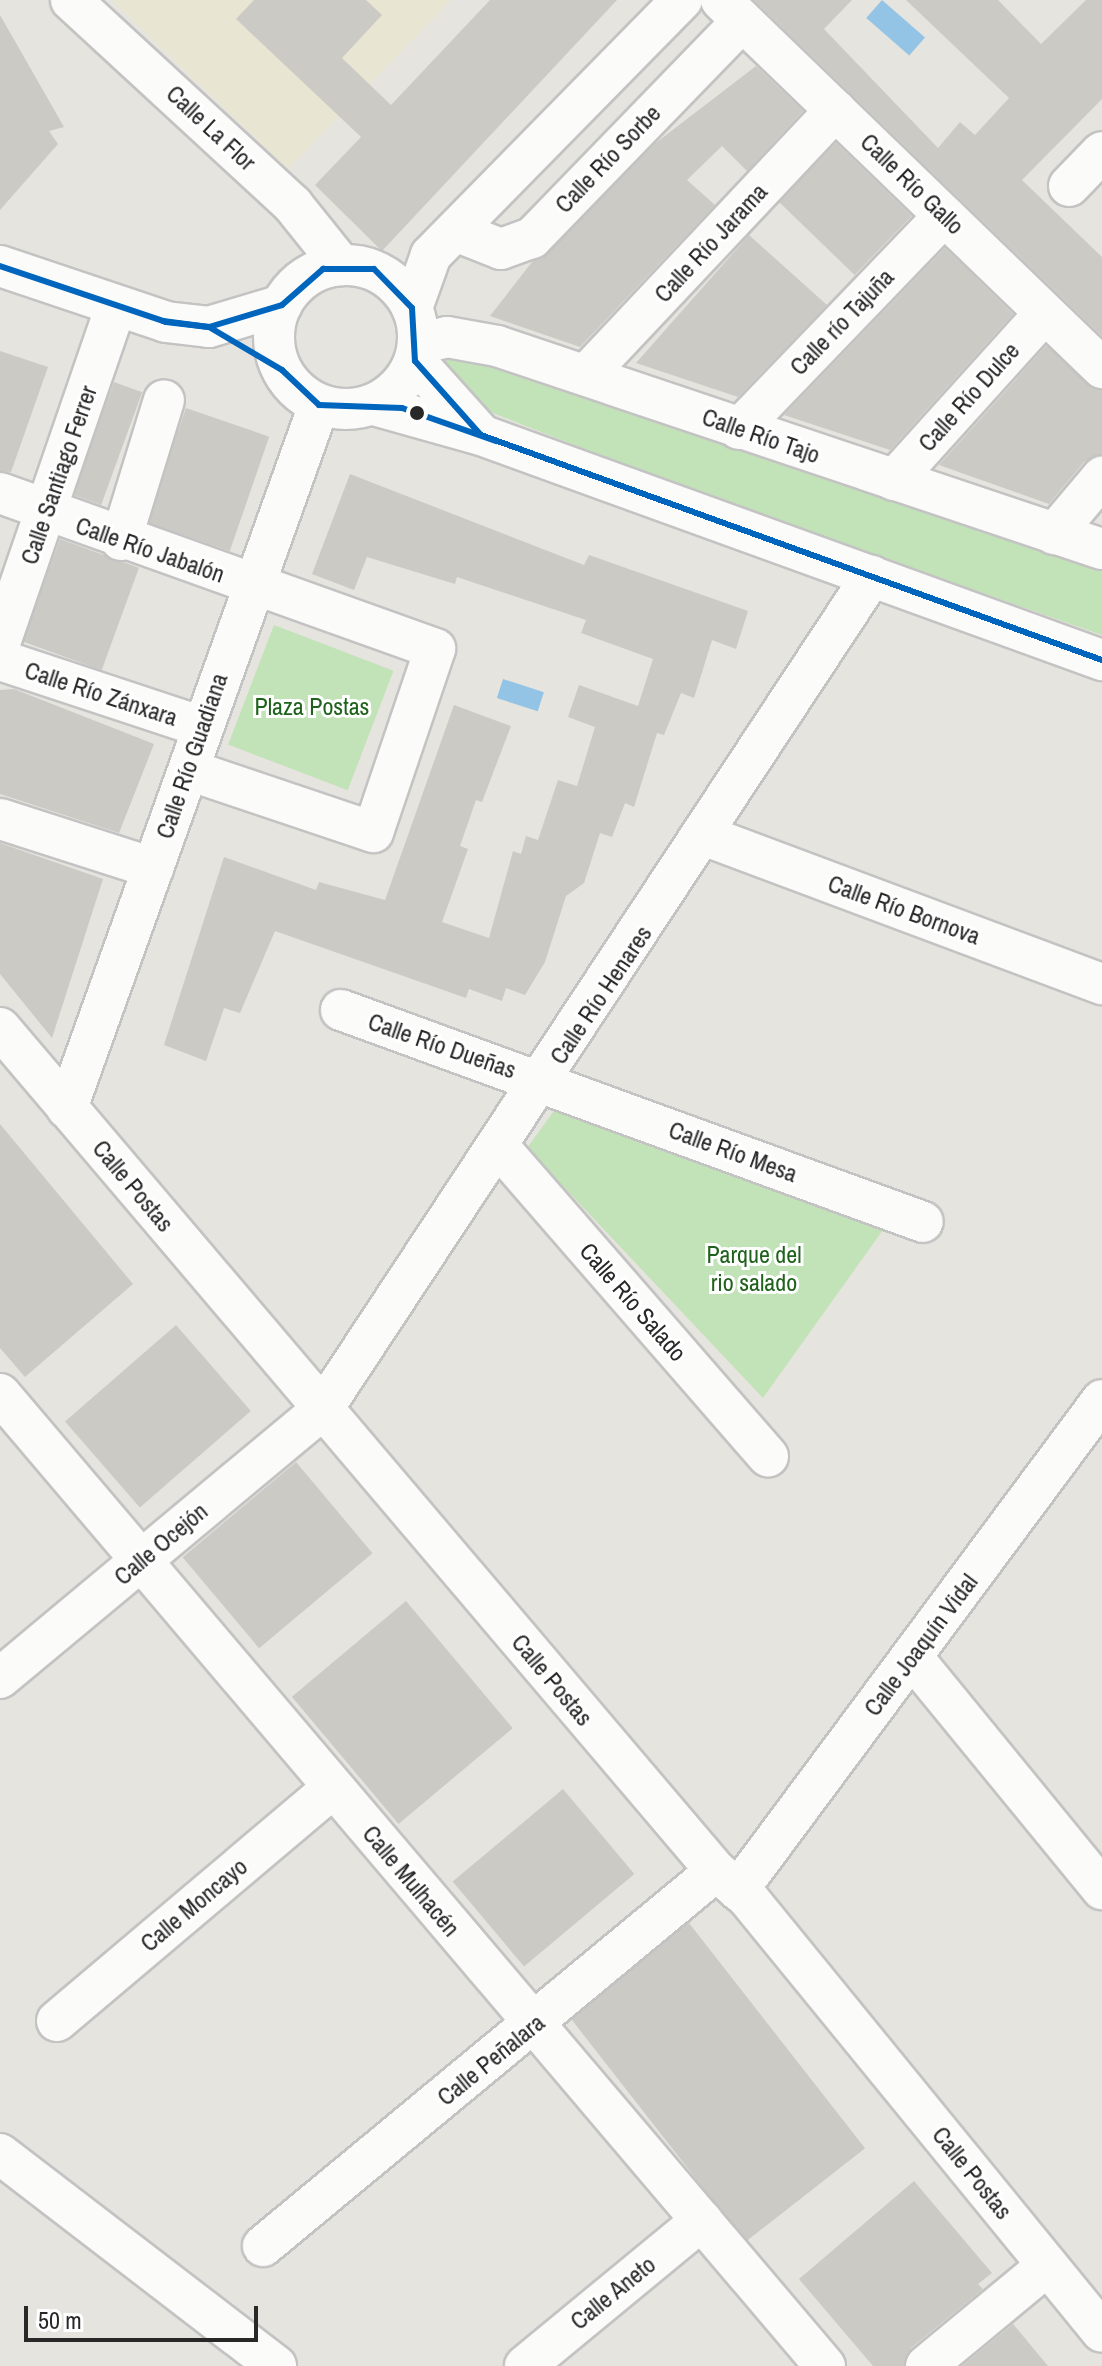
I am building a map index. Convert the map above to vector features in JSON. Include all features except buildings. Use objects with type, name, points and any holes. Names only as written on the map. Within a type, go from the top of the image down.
[{"type":"street","name":"Calle La Flor","points":[[71,0],[357,267]]},
{"type":"street","points":[[374,405],[392,394],[415,338],[443,243],[682,0]]},
{"type":"street","name":"Calle Río Sorbe","points":[[443,243],[501,249],[532,238],[732,11]]},
{"type":"street","name":"Calle Río Gallo","points":[[732,11],[1102,368]]},
{"type":"street","name":"Calle Río Jarama","points":[[586,375],[836,110]]},
{"type":"street","points":[[1069,186],[1102,152]]},
{"type":"street","name":"Calle río Tajuña","points":[[739,429],[944,216]]},
{"type":"street","points":[[282,370],[275,326],[282,305],[306,277],[357,267],[443,243]]},
{"type":"street","points":[[0,266],[116,307],[209,327],[282,370],[319,405],[374,405],[481,435],[1102,660]]},
{"type":"street","points":[[357,267],[415,338],[481,435]]},
{"type":"street","points":[[209,327],[282,305]]},
{"type":"street","name":"Calle Santiago Ferrer","points":[[0,643],[116,307]]},
{"type":"street","name":"Calle Río Dulce","points":[[894,480],[1044,314]]},
{"type":"street","name":"Calle Río Tajo","points":[[415,338],[463,337],[586,375],[1102,549]]},
{"type":"street","points":[[121,540],[164,400]]},
{"type":"street","name":"Calle Río Guadiana","points":[[67,1108],[319,405]]},
{"type":"street","points":[[1054,534],[1102,477]]},
{"type":"street","name":"Calle Río Jabalón","points":[[0,493],[47,514],[253,585]]},
{"type":"street","name":"Calle Río Henares","points":[[322,1410],[706,836],[872,576]]},
{"type":"street","points":[[189,770],[373,832],[435,649],[253,585]]},
{"type":"street","name":"Calle Río Zánxara","points":[[0,660],[202,727]]},
{"type":"street","points":[[0,819],[153,868]]},
{"type":"street","name":"Calle Río Bornova","points":[[706,836],[1102,984]]},
{"type":"street","name":"Calle Río Dueñas","points":[[341,1010],[543,1081]]},
{"type":"street","name":"Calle Postas","points":[[0,1028],[322,1410],[727,1880],[1102,2332]]},
{"type":"street","name":"Calle Río Mesa","points":[[543,1081],[923,1222]]},
{"type":"street","name":"Calle Río Salado","points":[[499,1147],[768,1456]]},
{"type":"street","name":"Calle Mulhacén","points":[[0,1394],[138,1562],[825,2366]]},
{"type":"street","name":"Calle Joaquín Vidal","points":[[727,1880],[912,1657],[1102,1400]]},
{"type":"street","name":"Calle Ocejón","points":[[0,1678],[322,1410]]},
{"type":"street","points":[[912,1657],[1102,1889]]},
{"type":"street","name":"Calle Moncayo","points":[[57,2021],[332,1789]]},
{"type":"street","name":"Calle Peñalara","points":[[263,2246],[534,2025],[727,1880]]},
{"type":"street","points":[[0,2154],[276,2366]]},
{"type":"street","name":"Calle Aneto","points":[[525,2366],[702,2220]]},
{"type":"street","points":[[926,2366],[1047,2266]]},
{"type":"shaded area","points":[[111,0],[451,0],[288,169]]},
{"type":"green space","points":[[463,343],[1102,556],[1102,635],[689,490],[470,404],[442,358]]},
{"type":"green space","name":"Plaza Postas","points":[[274,625],[393,671],[348,790],[228,744]]},
{"type":"green space","name":"Parque del rio salado","points":[[556,1108],[883,1230],[763,1398],[527,1148]]},
{"type":"water","points":[[882,0],[925,37],[909,56],[866,18]]},
{"type":"water","points":[[503,679],[544,692],[538,711],[497,698]]},
{"type":"transit line","points":[[0,266],[166,322],[209,327],[282,305],[323,269],[374,269],[412,308],[415,361],[481,435],[1102,660]]},
{"type":"transit line","points":[[163,321],[209,327],[282,370],[319,405],[402,408],[496,441]]}]
